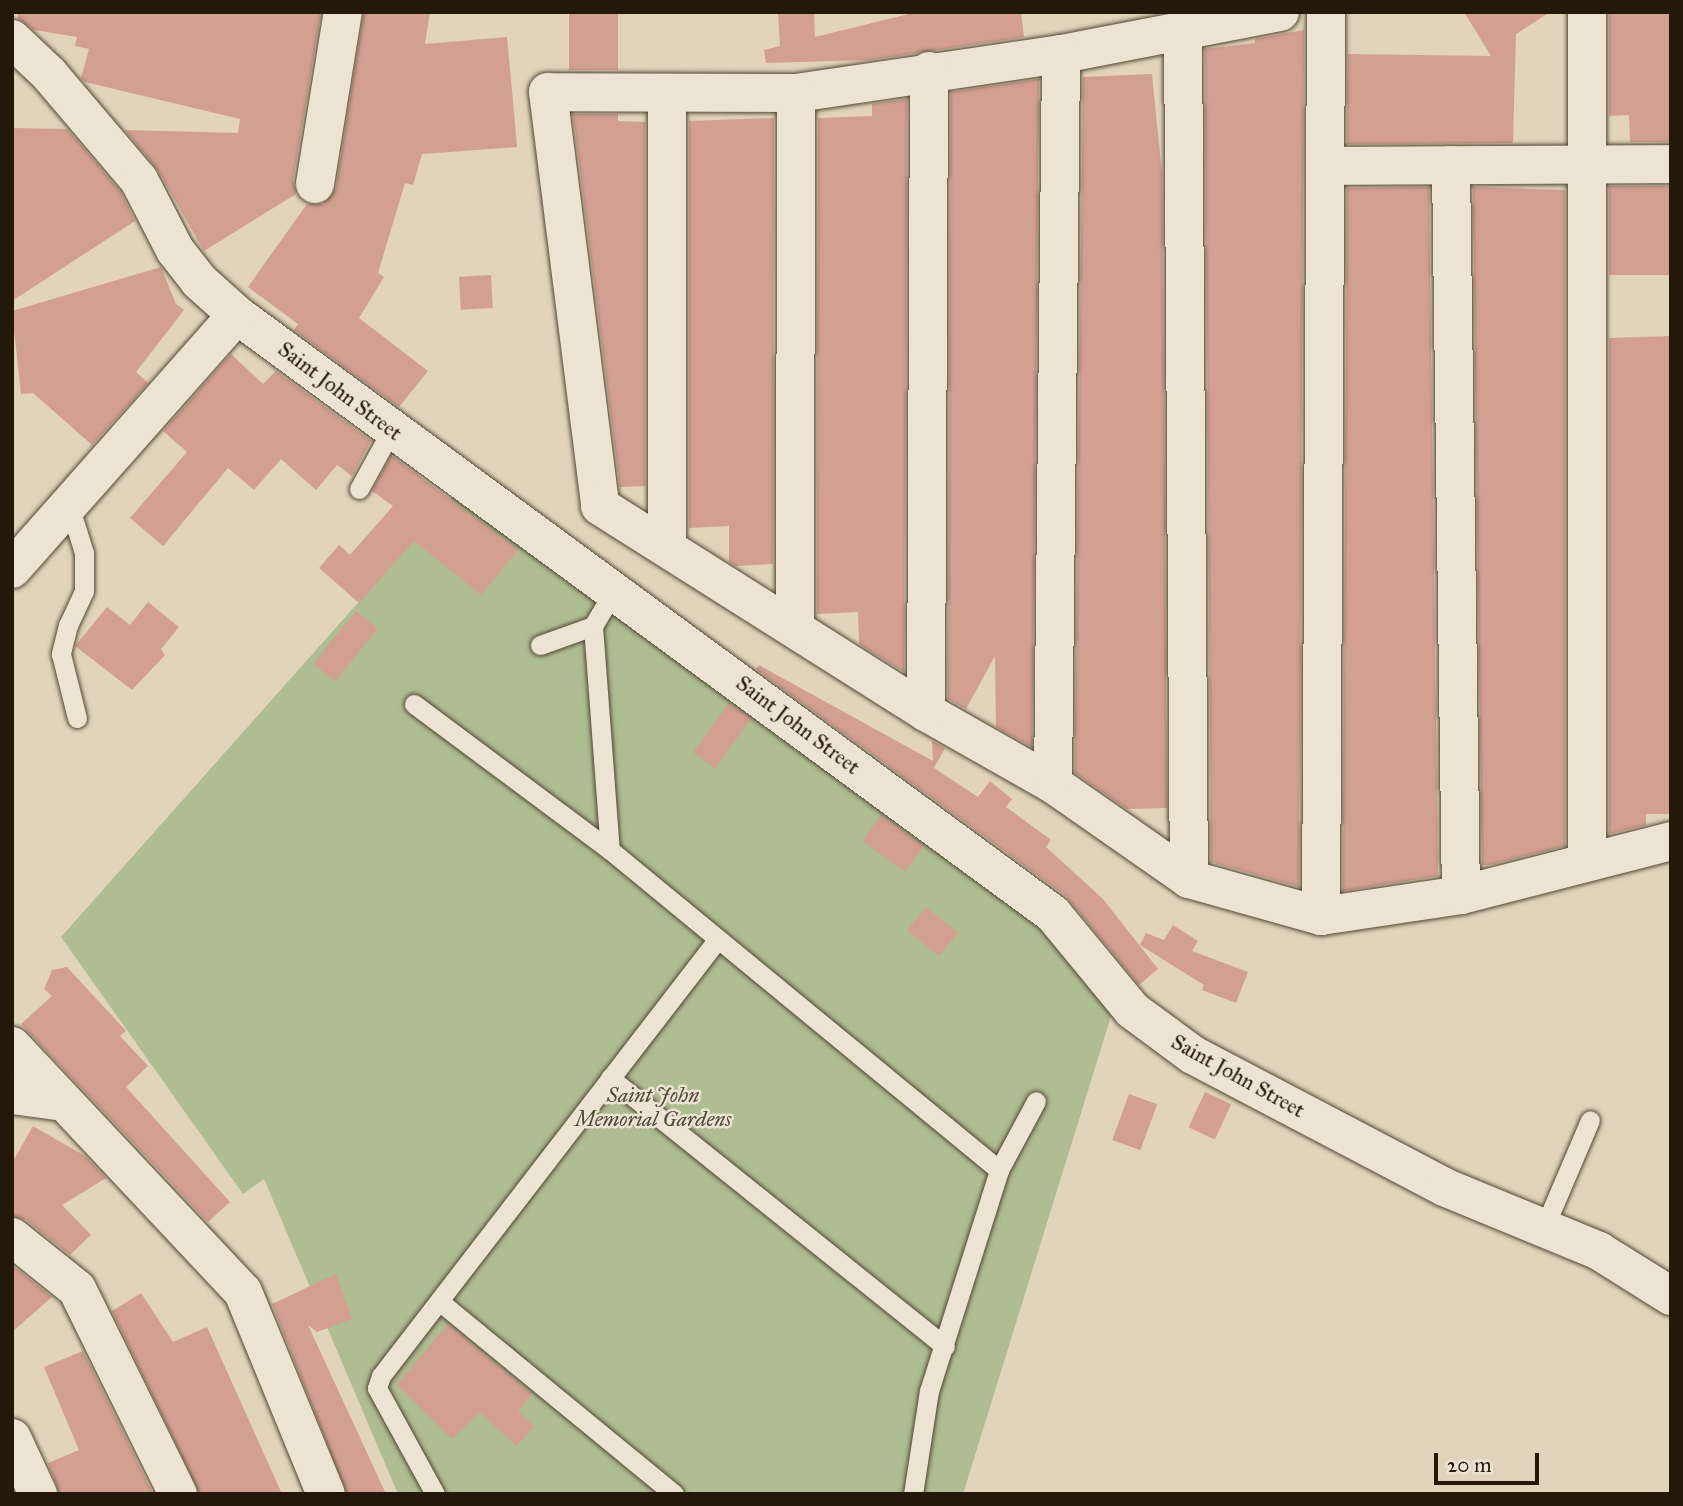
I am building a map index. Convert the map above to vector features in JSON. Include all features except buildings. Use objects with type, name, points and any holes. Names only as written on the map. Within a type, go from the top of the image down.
[{"type":"street","points":[[315,184],[343,12]]},
{"type":"street","points":[[1280,12],[1060,54],[929,71],[796,93],[667,96],[548,92],[600,506],[795,626],[926,712],[1053,785],[1189,879],[1321,916],[1461,895],[1671,841]]},
{"type":"street","points":[[1321,916],[1326,12]]},
{"type":"street","points":[[1587,12],[1583,164],[1587,862]]},
{"type":"street","points":[[1183,30],[1189,879]]},
{"type":"street","name":"Saint John Street","points":[[12,39],[49,74],[139,180],[175,250],[199,281],[237,315],[615,589],[1052,914],[1132,1010],[1193,1055],[1444,1187],[1599,1251],[1671,1296]]},
{"type":"street","points":[[1053,785],[1060,54]]},
{"type":"street","points":[[926,712],[929,71]]},
{"type":"street","points":[[795,626],[796,93]]},
{"type":"street","points":[[667,96],[667,547]]},
{"type":"street","points":[[1327,166],[1671,164]]},
{"type":"street","points":[[1451,165],[1461,895]]},
{"type":"street","points":[[12,569],[237,315]]},
{"type":"street","points":[[12,1046],[243,1292],[326,1494]]},
{"type":"street","points":[[12,1095],[64,1102]]},
{"type":"street","points":[[12,1237],[77,1289],[178,1494]]},
{"type":"street","points":[[12,1438],[38,1494]]},
{"type":"lane","points":[[359,489],[392,429]]},
{"type":"lane","points":[[69,505],[84,553],[84,591],[68,625],[61,654],[77,718]]},
{"type":"lane","points":[[610,850],[593,625],[615,589]]},
{"type":"lane","points":[[540,645],[593,625]]},
{"type":"lane","points":[[414,704],[610,850],[999,1170]]},
{"type":"lane","points":[[435,1494],[377,1388],[439,1301],[717,940]]},
{"type":"lane","points":[[610,1078],[945,1346]]},
{"type":"lane","points":[[913,1494],[929,1391],[999,1170],[1036,1101]]},
{"type":"lane","points":[[1544,1228],[1590,1120]]},
{"type":"lane","points":[[439,1301],[674,1494]]},
{"type":"green space","name":"Saint John Memorial Gardens","points":[[460,488],[1041,912],[1112,1013],[963,1494],[398,1494],[264,1179],[243,1194],[61,937]]}]
